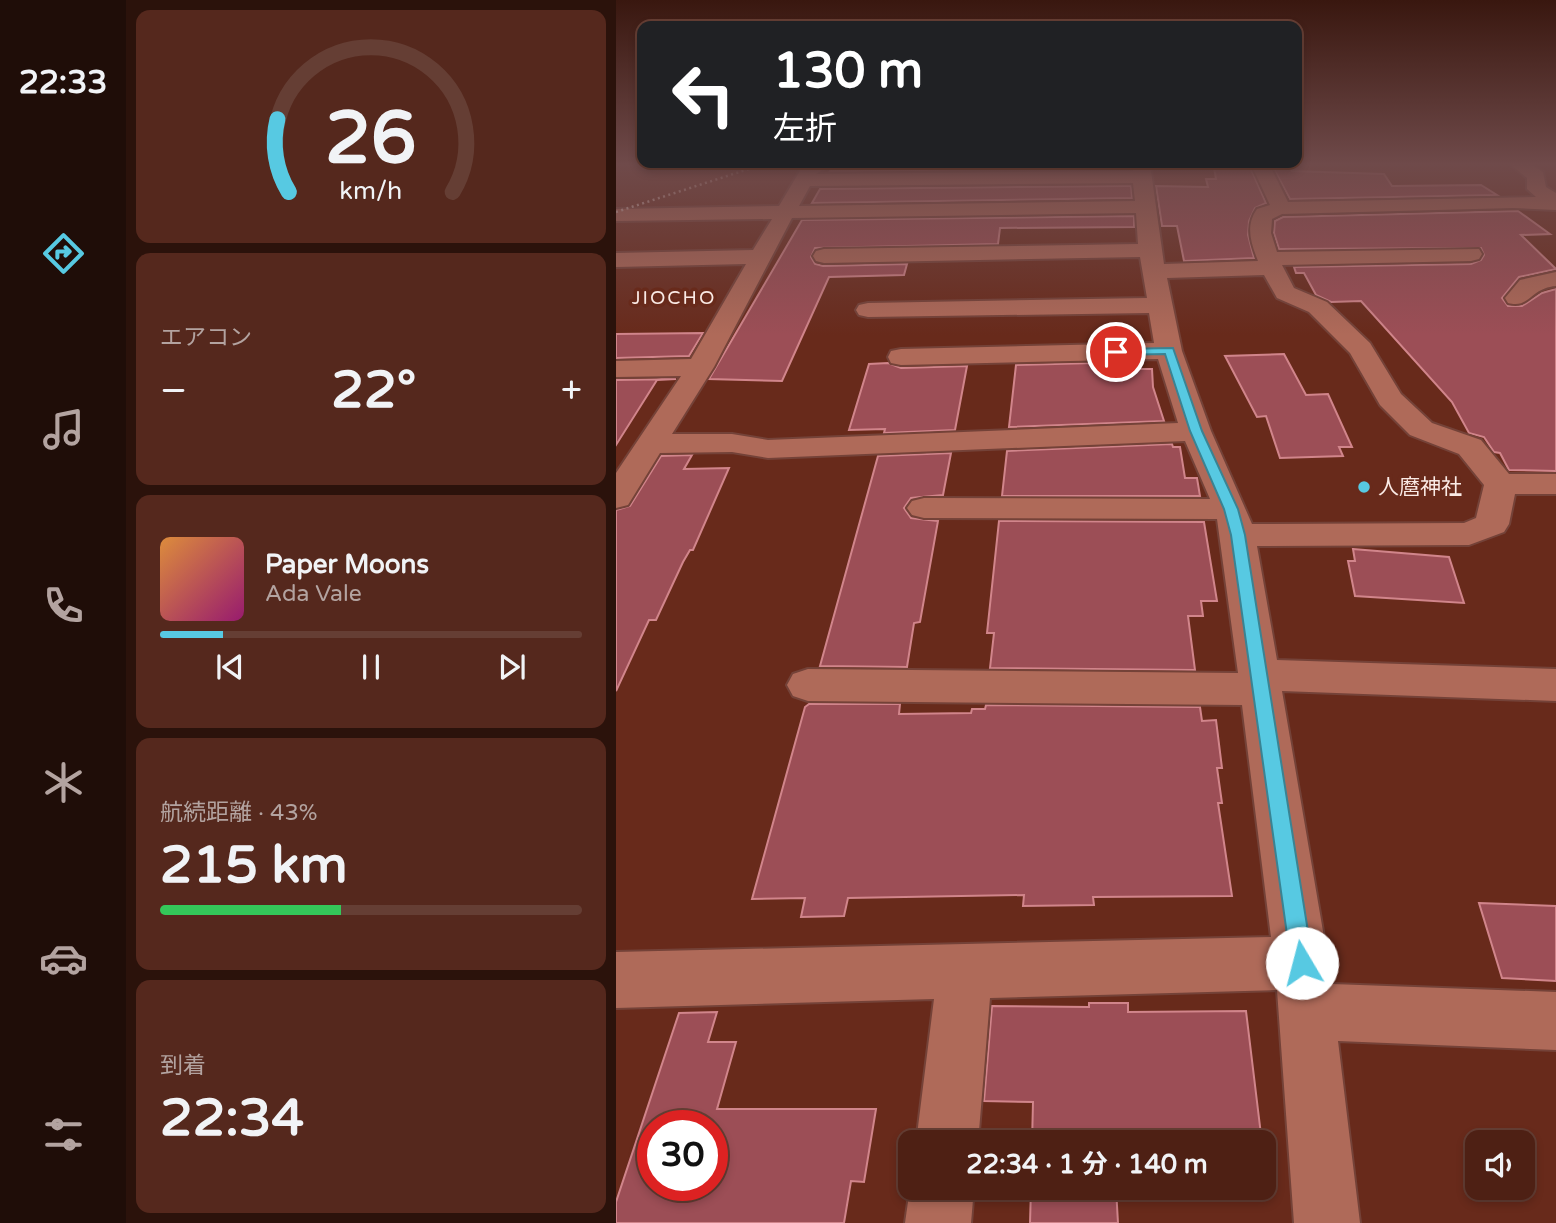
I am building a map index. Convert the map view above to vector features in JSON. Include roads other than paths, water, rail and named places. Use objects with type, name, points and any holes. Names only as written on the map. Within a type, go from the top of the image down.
[{"type":"street","points":[[616,498],[700,367],[780,221]]},
{"type":"street","points":[[1147,221],[1170,351],[1196,431],[1234,522],[1305,987],[1327,1223]]},
{"type":"street","points":[[1259,221],[1270,264],[1284,293],[1318,307],[1361,349],[1390,399],[1421,429],[1469,447],[1500,484]]},
{"type":"street","points":[[824,256],[1270,264],[1471,254]]},
{"type":"street","points":[[616,260],[761,257]]},
{"type":"street","points":[[1517,298],[1523,287],[1539,280],[1556,279]]},
{"type":"street","points":[[868,310],[1161,305]]},
{"type":"street","points":[[901,357],[1170,351]]},
{"type":"street","points":[[616,369],[700,367]]},
{"type":"street","points":[[650,444],[732,443],[768,449],[1196,431]]},
{"type":"street","points":[[1500,484],[1556,484]]},
{"type":"street","points":[[924,508],[1469,534],[1492,524],[1500,484]]},
{"type":"street","points":[[808,685],[1260,682],[1556,685]]},
{"type":"street","points":[[948,1130],[965,971]]},
{"type":"street","points":[[616,980],[965,971],[1305,987],[1556,1021]]},
{"type":"street","points":[[938,1223],[941,1200]]},
{"type":"place","name":"人麿神社","points":[[1364,487]]},
{"type":"district","name":"JIOCHO","points":[[674,297]]}]
